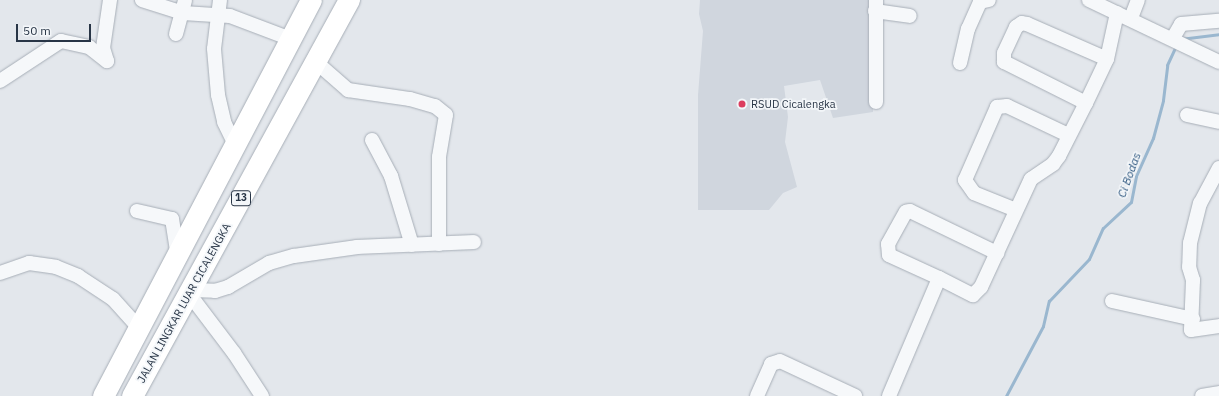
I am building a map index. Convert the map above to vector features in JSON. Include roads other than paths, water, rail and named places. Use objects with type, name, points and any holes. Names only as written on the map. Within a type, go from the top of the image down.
[{"type":"highway","points":[[103,396],[311,0]]},
{"type":"highway","name":"JALAN LINGKAR LUAR CICALENGKA","points":[[132,396],[191,293],[349,0]]},
{"type":"street","points":[[0,81],[61,41],[89,48],[108,62],[103,48],[110,0]]},
{"type":"street","points":[[142,0],[184,6],[218,16],[230,16],[291,39]]},
{"type":"street","points":[[220,0],[214,49],[218,95],[224,122],[235,144]]},
{"type":"street","points":[[960,63],[966,36],[980,2],[989,0]]},
{"type":"street","points":[[1089,0],[1174,38],[1219,62]]},
{"type":"street","points":[[1131,18],[1138,0]]},
{"type":"street","points":[[876,102],[876,5],[910,16]]},
{"type":"street","points":[[176,34],[184,6]]},
{"type":"street","points":[[997,253],[910,211],[906,212],[888,244],[889,255],[976,295],[997,253],[1031,179],[1053,164],[1108,59],[1117,13]]},
{"type":"street","points":[[1174,38],[1181,24],[1219,21]]},
{"type":"street","points":[[1086,102],[1004,62],[1004,53],[1016,27],[1022,23],[1028,24],[1108,59]]},
{"type":"street","points":[[316,62],[348,90],[410,99],[435,106],[446,115],[439,157],[439,244]]},
{"type":"street","points":[[1016,210],[974,193],[965,180],[997,107],[1007,106],[1068,135]]},
{"type":"street","points":[[1187,115],[1219,122]]},
{"type":"street","points":[[372,140],[391,176],[412,245]]},
{"type":"street","points":[[1219,168],[1200,204],[1190,243],[1193,318],[1191,330],[1219,326]]},
{"type":"street","points":[[137,210],[172,219],[178,254]]},
{"type":"street","points":[[191,293],[215,291],[228,287],[269,263],[294,256],[341,248],[474,242]]},
{"type":"street","points":[[4,268],[41,263],[78,276],[113,299],[139,328]]},
{"type":"street","points":[[889,396],[938,278]]},
{"type":"street","points":[[191,293],[234,352],[262,396]]},
{"type":"street","points":[[1112,301],[1193,318]]},
{"type":"street","points":[[758,396],[770,364],[780,361],[855,396]]},
{"type":"street","points":[[1202,396],[1219,393]]},
{"type":"waterway","name":"Ci Bodas","points":[[1180,39],[1219,34]]},
{"type":"waterway","name":"Ci Bodas","points":[[1006,396],[1043,326],[1049,301],[1089,259],[1103,228],[1131,202],[1136,176],[1153,138],[1163,100],[1167,65],[1176,46]]},
{"type":"place","name":"RSUD Cicalengka","points":[[742,104]]}]
